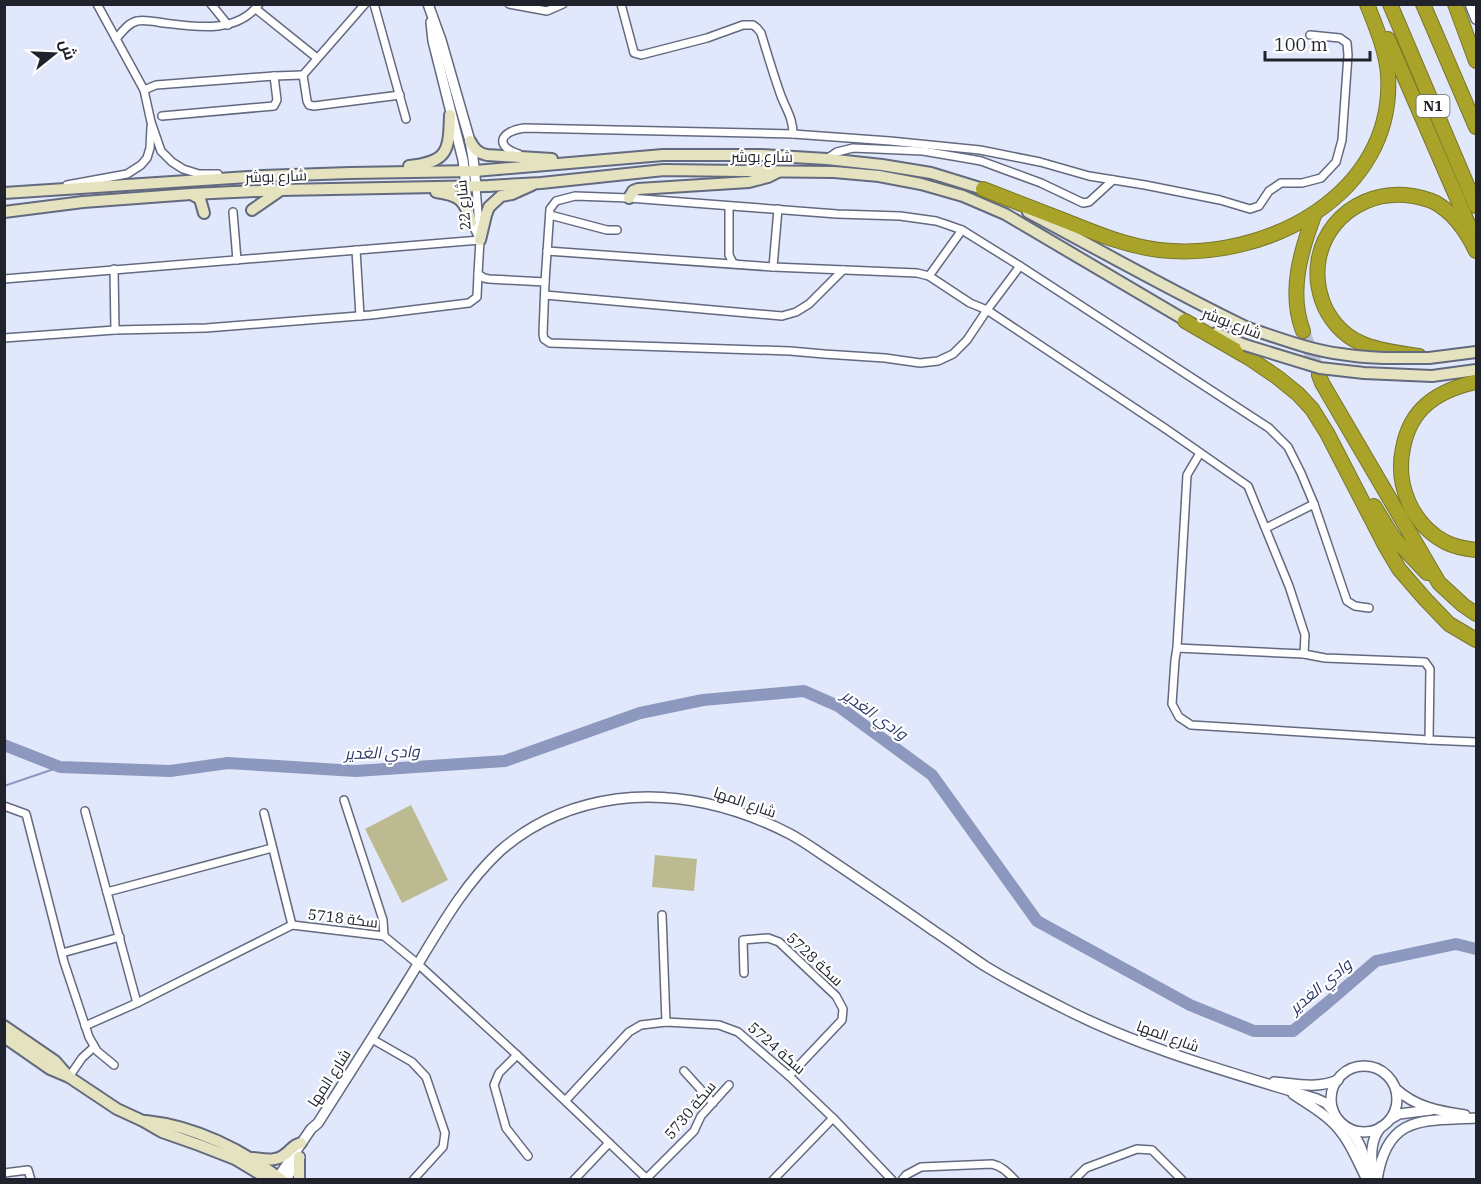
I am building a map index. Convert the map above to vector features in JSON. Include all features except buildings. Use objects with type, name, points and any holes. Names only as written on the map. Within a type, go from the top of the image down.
[{"type":"highway","points":[[983,189],[1135,247],[1205,251],[1249,244],[1280,233],[1316,213],[1336,197],[1360,172],[1374,146],[1384,119],[1388,87],[1386,61],[1381,40],[1367,4]]},
{"type":"highway","points":[[1372,4],[1476,244]]},
{"type":"highway","name":"N1","points":[[1390,4],[1476,206]]},
{"type":"highway","name":"N1","points":[[1423,4],[1476,127]]},
{"type":"highway","points":[[1457,4],[1476,44]]},
{"type":"highway","points":[[1457,4],[1476,61]]},
{"type":"highway","points":[[1430,358],[1359,343],[1336,324],[1323,304],[1317,280],[1323,242],[1333,225],[1353,207],[1372,199],[1396,195],[1424,198],[1436,203],[1456,218],[1468,234],[1476,251]]},
{"type":"highway","points":[[1303,331],[1298,319],[1296,302],[1297,277],[1304,243],[1316,213]]},
{"type":"highway","points":[[1185,321],[1250,358],[1298,394],[1327,432],[1399,569],[1449,624],[1476,640]]},
{"type":"highway","points":[[1319,375],[1439,583]]},
{"type":"highway","points":[[1277,377],[1297,388],[1315,407],[1393,537],[1429,576],[1476,614]]},
{"type":"highway","points":[[1476,381],[1448,391],[1426,405],[1420,412],[1404,441],[1401,476],[1411,508],[1426,528],[1447,543],[1476,550]]},
{"type":"main road","points":[[350,173],[431,163],[441,157],[448,145],[450,115]]},
{"type":"main road","points":[[470,141],[480,154],[594,162]]},
{"type":"main road","name":"شارع بوشر","points":[[4,193],[262,176],[470,171],[685,155],[760,155],[827,159],[932,173],[983,189],[1200,305],[1248,328],[1299,345],[1365,357],[1430,358],[1476,352]]},
{"type":"main road","name":"شارع بوشر","points":[[4,212],[84,202],[191,194],[541,183],[663,170],[781,170],[879,176],[921,184],[963,196],[1005,214],[1185,321],[1245,345],[1320,368],[1364,373],[1432,376],[1476,370]]},
{"type":"main road","points":[[629,198],[638,189],[749,182],[768,177],[781,170]]},
{"type":"main road","points":[[480,240],[486,215],[494,202],[501,196],[541,183]]},
{"type":"main road","points":[[410,187],[420,192],[448,193],[455,196],[468,210],[471,222]]},
{"type":"main road","points":[[252,210],[281,190]]},
{"type":"main road","points":[[191,194],[200,199],[204,213]]},
{"type":"main road","points":[[4,1026],[55,1061],[69,1077]]},
{"type":"main road","points":[[4,1037],[50,1069],[69,1077],[124,1113],[162,1132],[235,1159],[279,1179]]},
{"type":"main road","points":[[143,1121],[188,1130],[223,1144],[250,1158],[279,1179]]},
{"type":"main road","points":[[250,1158],[278,1159],[301,1143]]},
{"type":"main road","points":[[299,1157],[299,1179]]},
{"type":"street","points":[[97,4],[144,90],[151,122],[161,151],[183,169],[199,174],[262,176]]},
{"type":"street","points":[[211,4],[228,25]]},
{"type":"street","points":[[365,4],[303,75],[307,101],[309,105],[314,106],[400,95]]},
{"type":"street","points":[[374,4],[406,119]]},
{"type":"street","points":[[509,4],[547,11],[563,4]]},
{"type":"street","points":[[621,4],[633,49],[641,55],[707,38],[743,25],[753,25],[757,28],[761,33],[781,97],[791,116],[793,134]]},
{"type":"street","points":[[1470,4],[1476,19]]},
{"type":"street","points":[[116,39],[132,22],[139,20],[185,26],[228,25],[245,19],[257,7],[317,58]]},
{"type":"street","name":"شارع 22","points":[[429,7],[433,41],[450,115],[470,171]]},
{"type":"street","name":"شارع 22","points":[[429,7],[441,40],[470,141],[471,222],[480,240]]},
{"type":"street","points":[[532,158],[508,150],[504,145],[503,137],[507,132],[524,128],[793,134],[980,150],[1040,162],[1089,176],[1221,200],[1250,208],[1258,207],[1269,191],[1281,183],[1302,183],[1321,178],[1336,162],[1342,140],[1347,43],[1340,38],[1310,34]]},
{"type":"street","points":[[144,90],[156,85],[303,75]]},
{"type":"street","points":[[162,116],[274,106],[277,100],[274,76]]},
{"type":"street","points":[[29,191],[127,174],[147,158],[150,148],[151,122]]},
{"type":"street","points":[[827,159],[837,152],[853,148],[923,152],[981,161],[1041,183],[1083,203],[1089,202],[1113,180]]},
{"type":"street","points":[[1089,176],[1094,183],[1096,195]]},
{"type":"street","name":"شارع 22","points":[[471,186],[480,240]]},
{"type":"street","points":[[1020,266],[967,340],[953,354],[938,361],[920,363],[790,351],[550,343],[544,339],[543,334],[550,209],[556,201],[569,197],[629,198],[908,217],[936,221],[962,230],[1020,266],[1269,428],[1288,447],[1314,504],[1347,601],[1355,606],[1369,608]]},
{"type":"street","points":[[729,206],[729,255],[733,263],[741,265]]},
{"type":"street","points":[[772,267],[778,209]]},
{"type":"street","points":[[233,212],[237,260]]},
{"type":"street","points":[[550,215],[599,228],[617,230]]},
{"type":"street","points":[[929,276],[962,230]]},
{"type":"street","points":[[4,279],[480,240],[477,297],[469,303],[360,316],[206,328],[115,330],[4,338]]},
{"type":"street","points":[[356,250],[360,316]]},
{"type":"street","points":[[547,251],[772,267],[917,273],[929,276],[970,303],[987,310],[1248,486],[1289,586],[1305,636],[1304,654]]},
{"type":"street","points":[[114,269],[115,330]]},
{"type":"street","points":[[545,295],[782,316],[796,312],[809,304],[843,270]]},
{"type":"street","points":[[478,274],[489,279],[545,282]]},
{"type":"street","points":[[1200,453],[1187,475],[1172,704],[1179,717],[1191,725],[1476,742]]},
{"type":"street","points":[[1266,528],[1314,504]]},
{"type":"street","points":[[1177,648],[1425,662],[1430,669],[1429,740]]},
{"type":"street","name":"شارع المها","points":[[279,1179],[288,1176],[318,1123],[457,902],[500,851],[534,826],[572,808],[632,797],[668,797],[704,803],[764,822],[792,835],[858,878],[985,966],[1069,1011],[1165,1051],[1317,1099],[1326,1103],[1333,1111]]},
{"type":"street","points":[[344,800],[383,920],[384,936]]},
{"type":"street","points":[[4,806],[26,814],[62,953],[85,1026],[94,1047],[114,1065]]},
{"type":"street","points":[[85,811],[137,1003]]},
{"type":"street","points":[[264,813],[292,925]]},
{"type":"street","points":[[107,892],[272,848]]},
{"type":"street","points":[[662,915],[666,1022]]},
{"type":"street","name":"سكة 5718","points":[[85,1026],[137,1003],[292,925],[384,936],[517,1054],[647,1179]]},
{"type":"street","points":[[62,953],[120,937]]},
{"type":"street","name":"سكة 5728","points":[[744,973],[743,940],[768,938],[779,942],[836,996],[843,1010],[842,1020],[789,1076]]},
{"type":"street","name":"سكة 5724","points":[[566,1100],[629,1032],[641,1025],[666,1022],[719,1025],[738,1032],[789,1076],[892,1179]]},
{"type":"street","points":[[372,1039],[412,1062],[426,1077],[445,1133],[443,1147],[412,1179]]},
{"type":"street","points":[[69,1077],[82,1058],[94,1047]]},
{"type":"street","points":[[517,1054],[500,1073],[494,1084],[506,1128],[528,1156]]},
{"type":"street","points":[[1371,1179],[1360,1142],[1333,1111],[1331,1099],[1333,1089],[1347,1071],[1365,1066],[1375,1068],[1383,1072],[1403,1095],[1434,1110],[1476,1118]]},
{"type":"street","points":[[684,1071],[713,1103]]},
{"type":"street","name":"شارع المها","points":[[1257,1080],[1315,1086],[1338,1080]]},
{"type":"street","name":"سكة 5730","points":[[647,1179],[694,1131],[701,1116],[729,1085]]},
{"type":"street","points":[[1392,1118],[1397,1103],[1396,1089]]},
{"type":"street","points":[[1286,1090],[1322,1113],[1333,1123],[1371,1179]]},
{"type":"street","points":[[1351,1131],[1371,1132],[1399,1114],[1434,1110]]},
{"type":"street","points":[[773,1179],[833,1118]]},
{"type":"street","points":[[1371,1179],[1389,1142],[1403,1128],[1430,1120],[1476,1118]]},
{"type":"street","name":"شارع المها","points":[[279,1179],[301,1143],[318,1123]]},
{"type":"street","points":[[1371,1179],[1372,1147],[1374,1138],[1381,1127]]},
{"type":"street","points":[[574,1179],[609,1143]]},
{"type":"street","points":[[1074,1179],[1086,1168],[1137,1149],[1152,1150],[1182,1179]]},
{"type":"street","points":[[902,1179],[921,1167],[992,1164],[1006,1170],[1015,1179]]},
{"type":"street","points":[[4,1173],[28,1170],[31,1179]]},
{"type":"green space","points":[[411,805],[448,880],[402,903],[365,829]]},
{"type":"green space","points":[[655,855],[697,859],[694,891],[652,887]]},
{"type":"waterway","name":"وادي الغدير","points":[[4,745],[60,767],[170,771],[228,763],[356,771],[505,761],[640,713],[703,700],[804,691],[838,706],[932,775],[1037,921],[1190,1005],[1254,1031],[1293,1031],[1376,961],[1456,944],[1476,949]]},
{"type":"waterway","name":"وادي الغدير","points":[[4,786],[60,767]]},
{"type":"tunnel","points":[[1303,331],[1319,375]]}]
